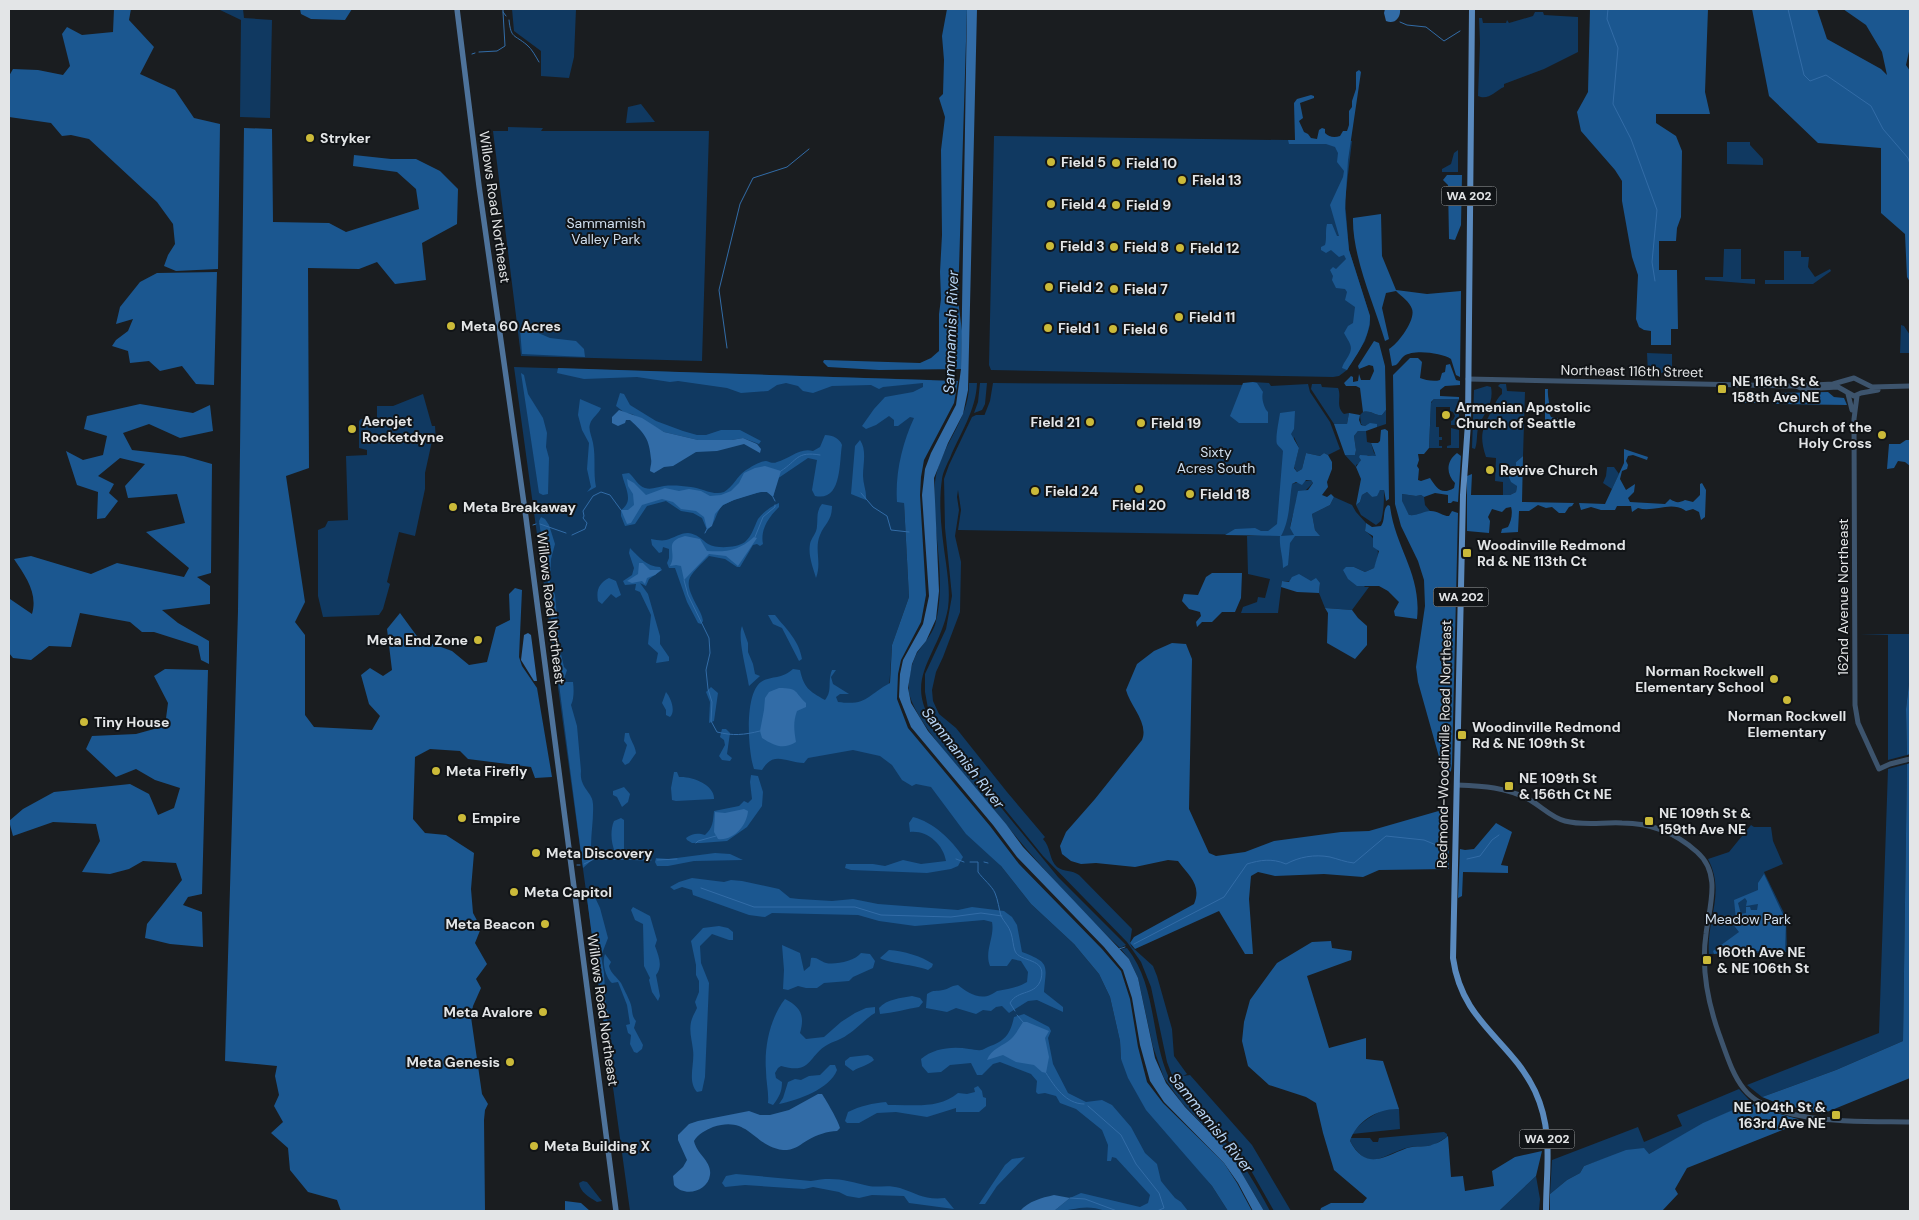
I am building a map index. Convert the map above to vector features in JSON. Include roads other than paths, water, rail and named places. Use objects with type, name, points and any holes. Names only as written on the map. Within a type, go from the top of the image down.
[{"type":"main road","name":"Willows Road Northeast","points":[[457,9],[479,186],[526,518],[616,1211]]},
{"type":"main road","name":"Redmond-Woodinville Road Northeast","points":[[1472,9],[1468,423],[1463,496],[1453,941],[1455,973],[1466,1002],[1523,1071],[1538,1100],[1548,1147],[1546,1211]]},
{"type":"street","name":"Northeast 116th Street","points":[[1468,379],[1795,386],[1833,384],[1854,378],[1872,388],[1910,388]]},
{"type":"street","points":[[1847,392],[1845,386],[1848,381]]},
{"type":"street","points":[[1859,394],[1862,390],[1862,383]]},
{"type":"street","name":"Northeast 116th Street","points":[[1795,386],[1803,388],[1838,387],[1847,392],[1859,394],[1910,388]]},
{"type":"street","name":"162nd Avenue Northeast","points":[[1847,392],[1854,419]]},
{"type":"street","name":"162nd Avenue Northeast","points":[[1859,394],[1854,419],[1855,705],[1858,723],[1878,769],[1890,764],[1910,760]]},
{"type":"street","points":[[1457,785],[1500,788],[1529,800],[1564,821],[1583,824],[1621,822],[1640,824],[1664,830],[1684,842],[1698,853],[1707,865],[1711,879],[1713,897],[1705,943],[1708,996],[1714,1021],[1731,1066],[1745,1091],[1761,1103],[1806,1117],[1824,1120],[1910,1122]]},
{"type":"waterway","points":[[503,9],[506,16]]},
{"type":"waterway","points":[[1608,9],[1607,19],[1618,48],[1613,104],[1631,139],[1657,210],[1652,262],[1655,281]]},
{"type":"waterway","points":[[1788,9],[1804,75],[1810,81],[1826,75],[1871,106],[1883,129],[1908,158],[1910,164]]},
{"type":"waterway","points":[[479,52],[497,51],[505,46],[503,12]]},
{"type":"waterway","points":[[509,20],[514,36],[529,47],[539,62]]},
{"type":"waterway","points":[[1400,22],[1407,25],[1426,27],[1444,41],[1460,31]]},
{"type":"waterway","points":[[727,348],[719,290],[740,204],[753,178],[787,167],[809,149]]},
{"type":"waterway","points":[[781,471],[802,455],[820,455]]},
{"type":"waterway","points":[[572,535],[585,529],[587,523],[583,518],[583,511],[593,496],[601,492],[610,495],[621,510]]},
{"type":"waterway","points":[[861,493],[873,507],[887,516],[891,530],[909,532]]},
{"type":"waterway","points":[[773,497],[775,501]]},
{"type":"waterway","points":[[755,537],[763,517],[775,505]]},
{"type":"waterway","points":[[540,524],[566,533]]},
{"type":"waterway","points":[[705,533],[707,529]]},
{"type":"waterway","points":[[684,580],[688,595],[709,638],[710,653],[706,670],[708,689],[712,702],[711,721],[717,732],[738,734],[760,731]]},
{"type":"waterway","points":[[1467,859],[1480,856],[1492,840],[1499,835]]},
{"type":"waterway","points":[[696,843],[716,836]]},
{"type":"waterway","points":[[1134,944],[1224,897],[1247,864],[1266,860],[1286,864],[1312,856],[1330,857],[1354,863],[1386,836],[1424,840],[1446,849]]},
{"type":"waterway","points":[[584,864],[594,859],[608,859]]},
{"type":"waterway","points":[[613,859],[651,860]]},
{"type":"waterway","points":[[657,860],[677,859]]},
{"type":"waterway","points":[[956,859],[964,862]]},
{"type":"waterway","points":[[970,862],[978,862],[978,872],[995,893],[1001,916],[1011,933],[1015,951],[1018,955],[1037,964],[1042,972],[1039,984],[1035,988],[1018,996],[1010,1003],[1015,1011]]},
{"type":"waterway","points":[[984,862],[988,863]]},
{"type":"waterway","points":[[701,888],[754,907],[855,907],[881,915],[951,917],[981,913],[1002,916]]},
{"type":"waterway","points":[[1119,949],[1125,947]]},
{"type":"waterway","points":[[1017,1015],[1023,1022]]},
{"type":"waterway","points":[[1046,1073],[1066,1098],[1084,1104]]},
{"type":"waterway","points":[[1088,1106],[1121,1135],[1136,1164],[1159,1193],[1164,1208],[1157,1211]]},
{"type":"waterway","points":[[1070,1198],[1085,1199],[1117,1211]]},
{"type":"place","name":"Stryker","points":[[310,138]]},
{"type":"place","name":"Field 5","points":[[1051,162]]},
{"type":"place","name":"Field 10","points":[[1116,163]]},
{"type":"place","name":"Field 13","points":[[1182,180]]},
{"type":"place","name":"Field 4","points":[[1051,204]]},
{"type":"place","name":"Field 9","points":[[1116,205]]},
{"type":"place","name":"Field 3","points":[[1050,246]]},
{"type":"place","name":"Field 8","points":[[1114,247]]},
{"type":"place","name":"Field 12","points":[[1180,248]]},
{"type":"place","name":"Field 2","points":[[1049,287]]},
{"type":"place","name":"Field 7","points":[[1114,289]]},
{"type":"place","name":"Field 11","points":[[1179,317]]},
{"type":"place","name":"Meta 60 Acres","points":[[451,326]]},
{"type":"place","name":"Field 1","points":[[1048,328]]},
{"type":"place","name":"Field 6","points":[[1113,329]]},
{"type":"place","name":"NE 116th St & 158th Ave NE","points":[[1722,389]]},
{"type":"place","name":"Armenian Apostolic Church of Seattle","points":[[1446,415]]},
{"type":"place","name":"Field 21","points":[[1090,422]]},
{"type":"place","name":"Field 19","points":[[1141,423]]},
{"type":"place","name":"Aerojet Rocketdyne","points":[[352,429]]},
{"type":"place","name":"Church of the Holy Cross","points":[[1882,435]]},
{"type":"place","name":"Revive Church","points":[[1490,470]]},
{"type":"place","name":"Field 20","points":[[1139,489]]},
{"type":"place","name":"Field 24","points":[[1035,491]]},
{"type":"place","name":"Field 18","points":[[1190,494]]},
{"type":"place","name":"Meta Breakaway","points":[[453,507]]},
{"type":"place","name":"Woodinville Redmond Rd & NE 113th Ct","points":[[1467,553]]},
{"type":"place","name":"Meta End Zone","points":[[478,640]]},
{"type":"place","name":"Norman Rockwell Elementary School","points":[[1774,679]]},
{"type":"place","name":"Norman Rockwell Elementary","points":[[1787,700]]},
{"type":"place","name":"Tiny House","points":[[84,722]]},
{"type":"place","name":"Woodinville Redmond Rd & NE 109th St","points":[[1462,735]]},
{"type":"place","name":"Meta Firefly","points":[[436,771]]},
{"type":"place","name":"NE 109th St & 156th Ct NE","points":[[1509,786]]},
{"type":"place","name":"Empire","points":[[462,818]]},
{"type":"place","name":"NE 109th St & 159th Ave NE","points":[[1649,821]]},
{"type":"place","name":"Meta Discovery","points":[[536,853]]},
{"type":"place","name":"Meta Capitol","points":[[514,892]]},
{"type":"place","name":"Meta Beacon","points":[[545,924]]},
{"type":"place","name":"160th Ave NE & NE 106th St","points":[[1707,960]]},
{"type":"place","name":"Meta Avalore","points":[[543,1012]]},
{"type":"place","name":"Meta Genesis","points":[[510,1062]]},
{"type":"place","name":"NE 104th St & 163rd Ave NE","points":[[1836,1115]]},
{"type":"place","name":"Meta Building X","points":[[534,1146]]},
{"type":"park label","name":"Sammamish Valley Park","points":[[606,232]]},
{"type":"park label","name":"Sixty Acres South","points":[[1216,460]]},
{"type":"park label","name":"Meadow Park","points":[[1748,919]]},
{"type":"water label","name":"Sammamish River","points":[[951,332]]},
{"type":"water label","name":"Sammamish River","points":[[963,758]]},
{"type":"water label","name":"Sammamish River","points":[[1211,1123]]}]
